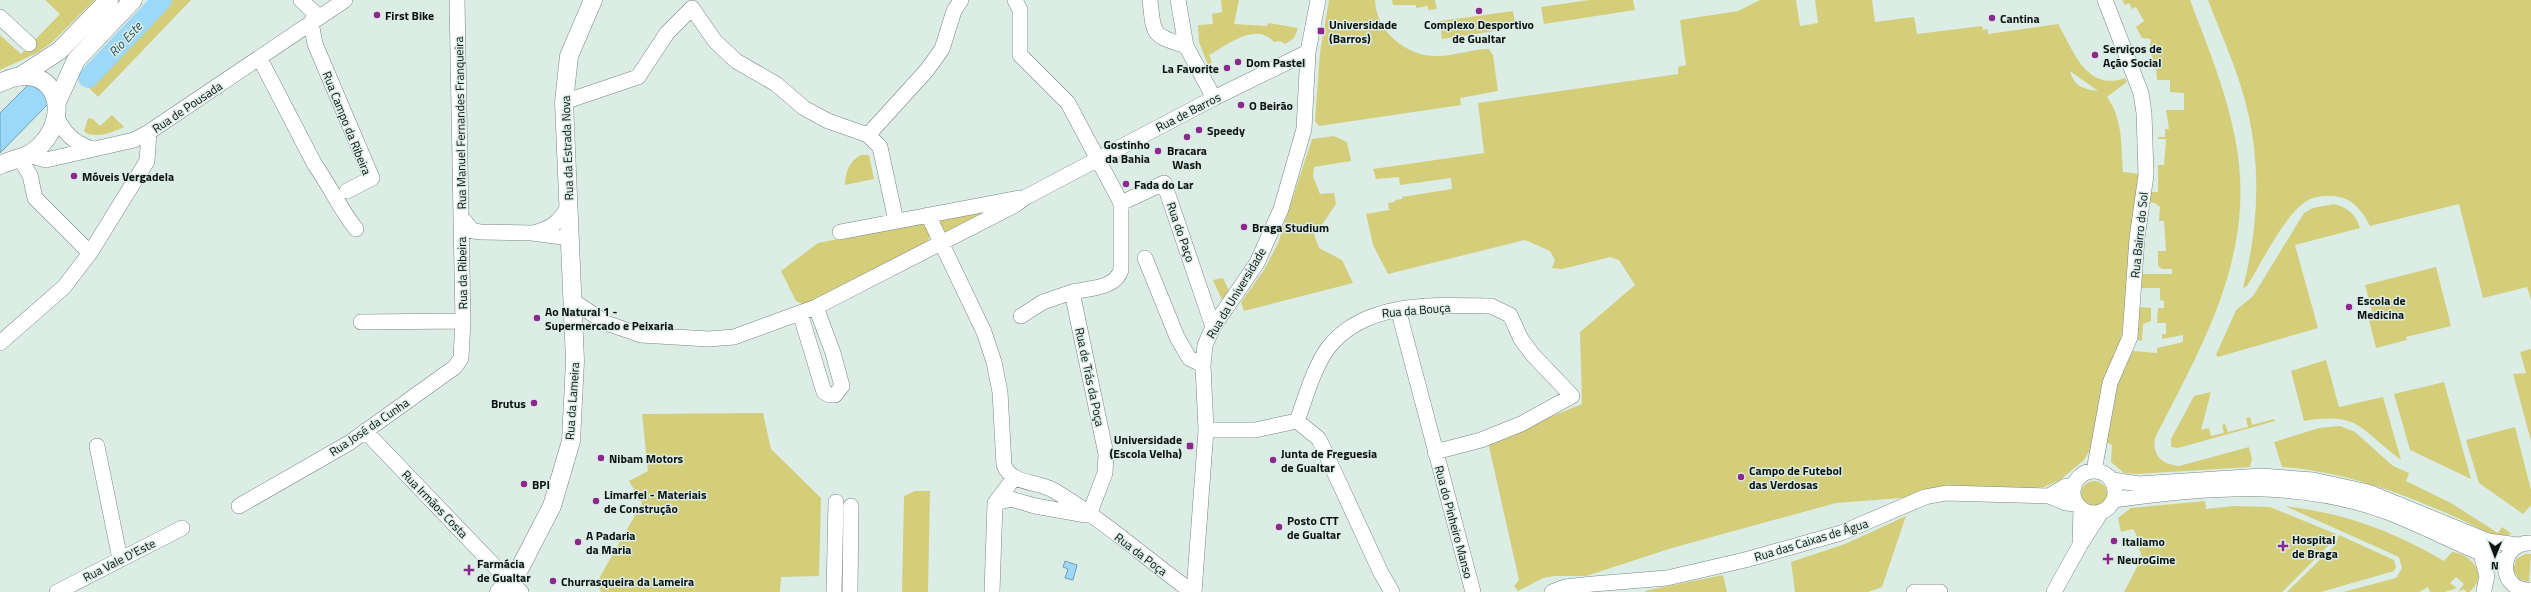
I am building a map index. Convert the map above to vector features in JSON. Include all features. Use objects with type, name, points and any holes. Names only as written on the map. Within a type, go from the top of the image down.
[{"type":"main road","points":[[0,83],[22,75],[59,51],[109,0]]},
{"type":"main road","points":[[11,160],[41,145],[48,135],[76,60],[133,0]]},
{"type":"main road","name":"Rua da Estrada Nova","points":[[570,234],[564,102],[569,56],[593,0]]},
{"type":"main road","points":[[22,75],[38,77],[48,83],[57,109]]},
{"type":"main road","name":"Rua da Lameira","points":[[509,583],[552,506],[571,441],[575,398],[574,320],[570,234]]},
{"type":"street","points":[[301,0],[315,20]]},
{"type":"street","name":"Rua de Pousada","points":[[2,337],[64,288],[90,253],[147,161],[149,132],[260,59],[292,35],[345,0]]},
{"type":"street","name":"Rua Manuel Fernandes Franqueira","points":[[457,0],[461,218],[473,231],[570,234]]},
{"type":"street","points":[[868,135],[927,70],[942,49],[954,11],[962,0]]},
{"type":"street","points":[[1015,0],[1020,10],[1020,55],[1068,103],[1121,203],[1120,270],[1118,278],[1112,283],[1072,292],[1043,302],[1021,316]]},
{"type":"street","points":[[1150,0],[1154,31],[1160,37],[1186,46]]},
{"type":"street","points":[[1178,0],[1186,46],[1214,98]]},
{"type":"street","name":"Rua da Universidade","points":[[1193,592],[1206,430],[1203,364],[1205,345],[1213,327],[1257,263],[1281,209],[1304,129],[1308,52],[1318,0]]},
{"type":"street","name":"Rua Bairro do Sol","points":[[2094,471],[2110,383],[2130,337],[2137,238],[2146,175],[2144,113],[2141,92],[2105,0]]},
{"type":"street","points":[[564,102],[638,76],[667,33],[692,8],[715,41],[736,61],[776,84],[815,115],[868,135],[880,147],[896,221]]},
{"type":"street","points":[[0,17],[29,44]]},
{"type":"street","name":"Rua Campo da Ribeira","points":[[315,20],[315,44],[372,178],[347,191]]},
{"type":"street","points":[[292,35],[315,44]]},
{"type":"street","name":"Rua de Barros","points":[[1026,197],[1214,98],[1308,52]]},
{"type":"street","points":[[260,59],[315,165],[326,181],[342,210],[356,229]]},
{"type":"street","points":[[57,109],[68,137],[78,144],[92,149]]},
{"type":"street","points":[[11,160],[46,160],[134,140],[149,132]]},
{"type":"street","points":[[11,160],[30,175],[34,198],[90,253]]},
{"type":"street","name":"Rua do Paço","points":[[1121,203],[1164,183],[1213,327]]},
{"type":"street","points":[[840,232],[1026,197]]},
{"type":"street","points":[[574,320],[606,323],[641,335],[660,337],[722,339],[748,333],[819,305],[943,244],[1015,205],[1026,197]]},
{"type":"street","name":"Rua Manuel Fernandes Franqueira","points":[[532,233],[548,229],[556,224],[568,207]]},
{"type":"street","points":[[928,215],[984,332],[994,362],[1000,392],[1004,465],[1007,474],[1014,478],[995,503],[992,592]]},
{"type":"street","name":"Rua da Ribeira","points":[[360,322],[463,321],[461,218]]},
{"type":"street","points":[[1145,258],[1186,353],[1189,358],[1203,364]]},
{"type":"street","name":"Rua de Trás da Poça","points":[[1072,292],[1106,454],[1105,473],[1089,515]]},
{"type":"street","points":[[573,301],[606,323]]},
{"type":"street","points":[[800,313],[824,392],[829,396],[835,395],[840,392],[842,386],[819,305]]},
{"type":"street","name":"Rua da Bouça","points":[[1297,421],[1313,376],[1327,349],[1342,332],[1376,314],[1398,309],[1484,306],[1505,311],[1510,315],[1520,339],[1532,354],[1572,396]]},
{"type":"street","name":"Rua do Pinheiro Manso","points":[[1398,309],[1473,592]]},
{"type":"street","name":"Rua José da Cunha","points":[[239,506],[349,443],[455,367],[462,358],[463,321]]},
{"type":"street","name":"Rua do Pinheiro Manso","points":[[1435,452],[1481,440],[1521,424],[1572,396]]},
{"type":"street","points":[[1206,430],[1255,430],[1297,421],[1319,439],[1392,592]]},
{"type":"street","name":"Rua Irmãos Costa","points":[[365,431],[509,583]]},
{"type":"street","points":[[97,446],[120,560]]},
{"type":"street","points":[[2054,592],[2080,545],[2102,512],[2110,506],[2114,500],[2115,493],[2112,480],[2107,475],[2094,471],[2082,475],[2074,486],[2074,498],[2078,506],[2080,545]]},
{"type":"street","points":[[2112,480],[2139,484],[2262,476],[2313,480],[2354,489],[2397,502],[2488,541],[2524,544]]},
{"type":"street","name":"Rua da Poça","points":[[1014,478],[1052,490],[1089,515],[1193,592]]},
{"type":"street","points":[[2049,496],[2066,486],[2074,486]]},
{"type":"street","points":[[2114,500],[2246,488],[2285,488],[2325,494],[2390,513],[2481,554],[2496,559],[2505,569]]},
{"type":"street","name":"Rua das Caixas de Água","points":[[1552,592],[1565,587],[1598,588],[1638,580],[1667,578],[1790,549],[1866,524],[1925,497],[1946,493],[2049,496],[2078,506]]},
{"type":"street","name":"Rua da Poça","points":[[995,503],[1011,499],[1035,506],[1089,515]]},
{"type":"street","points":[[834,592],[836,502]]},
{"type":"street","points":[[850,592],[852,506]]},
{"type":"street","points":[[2078,506],[2092,513],[2102,512]]},
{"type":"street","name":"Rua Vale D'Este","points":[[57,592],[182,528]]},
{"type":"street","points":[[2523,590],[2508,580],[2505,569],[2507,556],[2524,544]]},
{"type":"street","points":[[2481,554],[2487,576],[2483,591]]},
{"type":"street","points":[[2483,591],[2492,586],[2505,569]]},
{"type":"street","points":[[1628,592],[1638,580]]},
{"type":"street","points":[[1914,592],[1940,592]]},
{"type":"shaded area","points":[[45,0],[95,0],[50,44],[37,53],[0,70],[0,35],[21,54],[60,14]]},
{"type":"shaded area","points":[[150,0],[191,0],[98,97],[80,79]]},
{"type":"shaded area","points":[[1221,0],[1239,0],[1234,24],[1267,26],[1268,23],[1298,28],[1294,38],[1285,44],[1280,41],[1274,42],[1267,36],[1250,34],[1233,41],[1209,55],[1212,62],[1208,65],[1199,42],[1198,25],[1213,24],[1212,14],[1222,12]]},
{"type":"shaded area","points":[[1329,0],[1375,0],[1381,23],[1388,33],[1406,48],[1417,53],[1428,56],[1440,56],[1489,49],[1493,55],[1498,91],[1460,98],[1461,105],[1319,126],[1315,121],[1320,52]]},
{"type":"shaded area","points":[[1392,0],[1435,0],[1437,9],[1428,10],[1428,6],[1416,8],[1416,5],[1393,5]]},
{"type":"shaded area","points":[[1589,0],[1633,0],[1635,10],[1544,24],[1541,7]]},
{"type":"shaded area","points":[[1760,0],[1796,0],[1800,26],[1818,23],[1815,0],[1872,0],[1875,22],[1914,17],[1917,34],[1982,26],[1983,30],[1988,29],[1988,34],[2058,24],[2076,57],[2091,74],[2100,79],[2112,81],[2125,78],[2127,82],[2107,97],[2119,123],[2123,172],[2141,174],[2126,317],[2094,443],[2084,460],[2060,480],[2044,487],[1836,503],[1672,548],[1586,576],[1555,576],[1543,578],[1518,591],[1514,586],[1519,580],[1488,442],[1582,404],[1580,332],[1635,285],[1619,260],[1610,257],[1562,269],[1552,268],[1555,260],[1550,251],[1525,240],[1388,274],[1373,245],[1366,214],[1389,210],[1388,203],[1402,199],[1402,197],[1452,189],[1451,178],[1400,185],[1399,177],[1376,179],[1373,169],[1484,153],[1478,103],[1678,74],[1678,67],[1686,65],[1680,20],[1738,11]],"holes":[[[2070,71],[2098,91],[2080,86],[2074,80]]]},
{"type":"shaded area","points":[[2122,0],[2190,0],[2216,68],[2227,103],[2235,138],[2240,179],[2239,219],[2233,257],[2222,294],[2208,331],[2155,438],[2155,450],[2163,461],[2179,466],[2249,447],[2252,459],[2250,467],[2137,474],[2124,473],[2111,462],[2112,445],[2105,442],[2112,417],[2117,385],[2133,351],[2157,353],[2157,348],[2183,342],[2183,335],[2162,339],[2162,334],[2166,334],[2166,323],[2157,323],[2158,308],[2164,308],[2164,301],[2160,300],[2160,288],[2140,288],[2141,274],[2172,274],[2172,269],[2162,269],[2158,266],[2158,251],[2166,251],[2164,221],[2159,221],[2160,207],[2155,203],[2148,202],[2150,192],[2158,192],[2158,165],[2164,165],[2166,139],[2158,139],[2158,137],[2165,137],[2165,129],[2169,129],[2166,110],[2184,110],[2184,93],[2170,92],[2170,80],[2157,80],[2156,66],[2149,49],[2151,39],[2142,38],[2136,27],[2144,21],[2136,7],[2132,9],[2129,3],[2125,5]]},
{"type":"shaded area","points":[[2208,0],[2531,0],[2531,300],[2527,287],[2483,298],[2459,204],[2370,226],[2359,209],[2350,201],[2344,198],[2331,196],[2313,198],[2299,207],[2282,227],[2247,286],[2243,288],[2255,216],[2256,169],[2254,145],[2244,97],[2232,60]]},
{"type":"shaded area","points":[[1513,11],[1516,28],[1442,39],[1440,21]]},
{"type":"shaded area","points":[[112,115],[124,127],[109,133],[98,135],[88,134],[84,131],[88,118],[93,119],[100,126]]},
{"type":"shaded area","points":[[1334,136],[1347,142],[1351,161],[1314,167],[1313,176],[1320,194],[1334,193],[1336,204],[1321,226],[1311,226],[1319,248],[1342,260],[1353,283],[1244,311],[1241,302],[1264,270],[1278,243],[1312,139]]},
{"type":"shaded area","points":[[861,155],[869,155],[874,179],[845,185],[848,168],[853,161]]},
{"type":"shaded area","points":[[2334,204],[2351,212],[2360,228],[2295,245],[2318,328],[2218,357],[2216,355],[2236,310],[2253,296],[2304,213],[2313,208]]},
{"type":"shaded area","points":[[998,206],[947,232],[942,231],[939,222],[943,218]]},
{"type":"shaded area","points":[[919,223],[925,224],[930,233],[928,242],[808,304],[802,304],[796,301],[781,271],[818,243]]},
{"type":"shaded area","points":[[2436,267],[2451,326],[2406,337],[2407,340],[2376,348],[2368,316],[2373,315],[2365,285]]},
{"type":"shaded area","points":[[1223,278],[1229,291],[1222,300],[1213,280]]},
{"type":"shaded area","points":[[2139,307],[2151,308],[2151,321],[2143,324],[2142,341],[2138,340]]},
{"type":"shaded area","points":[[2531,349],[2531,441],[2513,374],[2526,373],[2520,352]]},
{"type":"shaded area","points":[[2326,360],[2339,407],[2383,397],[2401,460],[2367,432],[2349,421],[2323,419],[2304,421],[2291,371]]},
{"type":"shaded area","points":[[2444,382],[2471,479],[2410,450],[2394,394]]},
{"type":"shaded area","points":[[2211,392],[2201,430],[2209,428],[2211,436],[2224,433],[2222,425],[2225,424],[2228,432],[2248,427],[2246,418],[2250,417],[2252,425],[2274,419],[2275,421],[2178,448],[2171,447],[2171,439],[2194,396]]},
{"type":"shaded area","points":[[763,413],[771,449],[821,498],[819,576],[781,577],[780,592],[601,592],[597,582],[642,503],[629,481],[648,471],[642,414]]},
{"type":"shaded area","points":[[2340,426],[2355,432],[2393,466],[2409,473],[2406,481],[2451,503],[2498,533],[2502,527],[2512,534],[2499,535],[2487,532],[2397,493],[2352,479],[2282,467],[2274,442],[2319,428]]},
{"type":"shaded area","points":[[2515,427],[2531,490],[2531,505],[2523,514],[2479,483],[2466,440]]},
{"type":"shaded area","points":[[2094,481],[2103,485],[2107,494],[2103,503],[2094,507],[2085,503],[2081,494],[2085,485]]},
{"type":"shaded area","points":[[915,491],[930,491],[928,592],[902,592],[904,496]]},
{"type":"shaded area","points":[[2205,501],[2206,509],[2234,506],[2270,507],[2336,534],[2335,539],[2282,592],[2124,592],[2141,559],[2141,552],[2139,550],[2141,546],[2137,544],[2139,540],[2133,529],[2121,532],[2118,518],[2131,508]]},
{"type":"shaded area","points":[[2285,506],[2307,509],[2368,525],[2405,540],[2444,561],[2452,552],[2460,554],[2466,557],[2476,567],[2478,580],[2469,592],[2466,592],[2464,589],[2458,592],[2464,584],[2456,577],[2450,583],[2457,588],[2445,592],[2430,592],[2428,587],[2419,592],[2343,592],[2396,578],[2402,568],[2399,557]]},
{"type":"shaded area","points":[[1906,516],[1882,587],[1868,592],[1795,592],[1791,562],[1845,544]]},
{"type":"shaded area","points":[[2339,535],[2394,560],[2396,567],[2394,571],[2321,592],[2287,592],[2336,544]]},
{"type":"shaded area","points":[[2525,554],[2531,554],[2529,582],[2519,579],[2513,570],[2516,559]]},
{"type":"shaded area","points":[[1723,575],[1727,592],[1644,592],[1649,590]]},
{"type":"water","points":[[29,84],[45,93],[48,104],[0,153],[0,113]]},
{"type":"water","points":[[1065,561],[1077,565],[1073,580],[1065,578],[1068,569],[1063,567]]},
{"type":"waterway","name":"Rio Este","points":[[88,78],[162,0]]},
{"type":"place","name":"Complexo Desportivo de Gualtar","points":[[1479,11]]},
{"type":"place","name":"First Bike","points":[[377,15]]},
{"type":"place","name":"Cantina","points":[[1992,18]]},
{"type":"place","name":"Universidade (Barros)","points":[[1321,31]]},
{"type":"place","name":"Serviços de Ação Social","points":[[2095,55]]},
{"type":"place","name":"Dom Pastel","points":[[1238,62]]},
{"type":"place","name":"La Favorite","points":[[1227,68]]},
{"type":"place","name":"O Beirão","points":[[1241,105]]},
{"type":"place","name":"Speedy","points":[[1199,130]]},
{"type":"place","name":"Bracara Wash","points":[[1187,137]]},
{"type":"place","name":"Gostinho da Bahia","points":[[1158,151]]},
{"type":"place","name":"Móveis Vergadela","points":[[74,176]]},
{"type":"place","name":"Fada do Lar","points":[[1126,184]]},
{"type":"place","name":"Braga Studium","points":[[1244,227]]},
{"type":"place","name":"Escola de Medicina","points":[[2349,307]]},
{"type":"place","name":"Ao Natural 1 - Supermercado e Peixaria","points":[[537,318]]},
{"type":"place","name":"Brutus","points":[[534,403]]},
{"type":"place","name":"Universidade (Escola Velha)","points":[[1190,446]]},
{"type":"place","name":"Nibam Motors","points":[[601,458]]},
{"type":"place","name":"Junta de Freguesia de Gualtar","points":[[1273,460]]},
{"type":"place","name":"Campo de Futebol das Verdosas","points":[[1741,477]]},
{"type":"place","name":"BPI","points":[[524,484]]},
{"type":"place","name":"Limarfel - Materiais de Construção","points":[[596,501]]},
{"type":"place","name":"Posto CTT de Gualtar","points":[[1279,527]]},
{"type":"place","name":"Italiamo","points":[[2114,541]]},
{"type":"place","name":"A Padaria da Maria","points":[[578,542]]},
{"type":"place","name":"Hospital de Braga","points":[[2283,546]]},
{"type":"place","name":"NeuroGime","points":[[2108,559]]},
{"type":"place","name":"Farmácia de Gualtar","points":[[469,570]]},
{"type":"place","name":"Churrasqueira da Lameira","points":[[553,581]]}]
